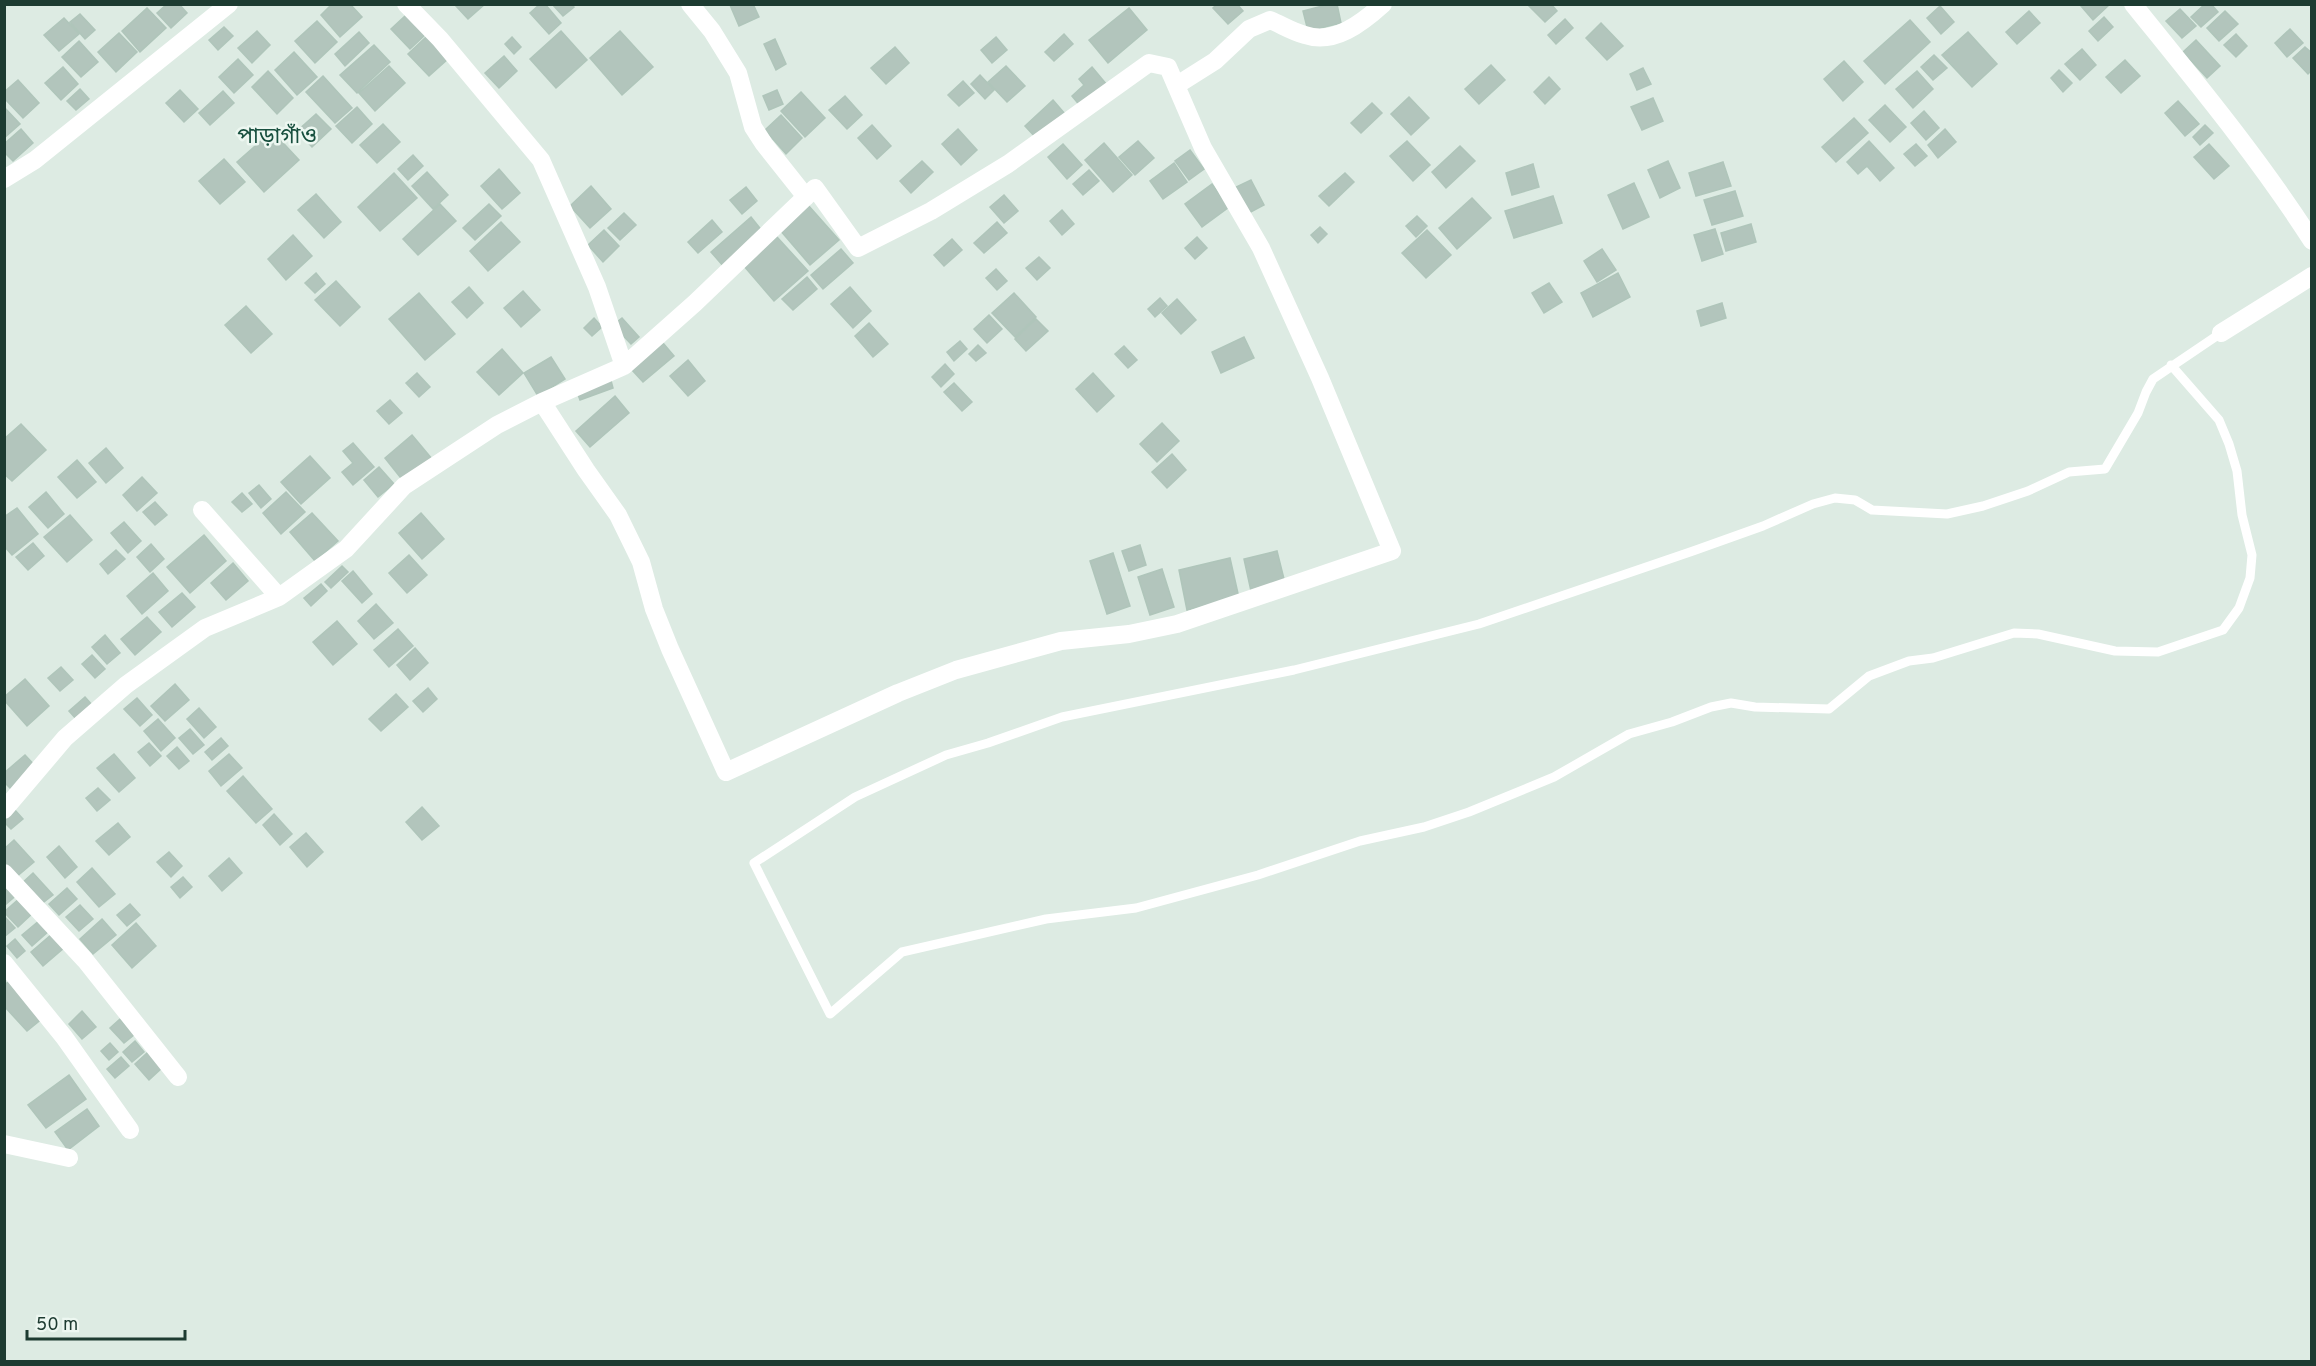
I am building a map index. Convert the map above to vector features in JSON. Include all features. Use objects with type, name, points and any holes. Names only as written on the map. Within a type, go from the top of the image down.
[{"type":"street","points":[[4,179],[34,160],[229,4]]},
{"type":"street","points":[[406,4],[440,39],[541,160],[597,287],[624,366]]},
{"type":"street","points":[[690,4],[712,32],[738,73],[753,127],[806,197]]},
{"type":"street","points":[[1177,85],[1215,61],[1249,29],[1270,20],[1306,36],[1330,38],[1364,21],[1383,4]]},
{"type":"street","points":[[2133,4],[2184,67],[2292,210],[2312,241]]},
{"type":"street","points":[[7,800],[64,738],[126,685],[205,628],[279,597],[346,549],[404,486],[498,425],[542,402],[624,366],[695,303],[815,188],[858,248],[931,211],[1008,164],[1149,63],[1168,67],[1203,148],[1261,248],[1320,378],[1392,551],[1177,624],[1129,634],[1061,640],[956,670],[898,693],[726,772],[670,649],[654,609],[641,562],[623,525],[542,402]]},
{"type":"street","points":[[2221,333],[2312,276]]},
{"type":"street","points":[[202,510],[279,597]]},
{"type":"street","points":[[4,873],[85,960],[178,1077]]},
{"type":"street","points":[[4,963],[64,1037],[130,1130]]},
{"type":"street","points":[[4,1144],[69,1158]]},
{"type":"lane","points":[[2171,365],[2219,420],[2237,471],[2242,515],[2252,555],[2250,578],[2238,608],[2223,630],[2158,652],[2115,651],[2038,634],[2014,633],[1933,658],[1909,662],[1869,676],[1828,709],[1755,707],[1731,703],[1711,707],[1672,722],[1629,734],[1554,777],[1469,812],[1424,827],[1360,841],[1258,875],[1136,908],[1046,919],[902,952],[831,1014],[754,863],[855,797],[946,755],[1062,717],[1294,670],[1479,624],[1693,551],[1763,526],[1813,504],[1835,498],[1856,500],[1872,510],[1947,513],[1983,506],[2028,491],[2069,472],[2105,469],[2138,413],[2153,379],[2171,365],[2221,333]]},
{"type":"building","points":[[167,4],[179,4],[187,13],[171,28],[157,13]]},
{"type":"building","points":[[332,4],[350,4],[362,17],[340,37],[321,15]]},
{"type":"building","points":[[458,4],[485,4],[468,19],[456,6]]},
{"type":"building","points":[[540,4],[545,4],[561,23],[549,34],[530,13]]},
{"type":"building","points":[[552,4],[572,4],[574,7],[563,16]]},
{"type":"building","points":[[753,4],[759,17],[739,26],[730,5]]},
{"type":"building","points":[[1217,4],[1237,4],[1243,11],[1228,24],[1213,8]]},
{"type":"building","points":[[1337,4],[1341,23],[1308,31],[1303,11]]},
{"type":"building","points":[[1531,4],[1551,4],[1557,11],[1545,22],[1529,6]]},
{"type":"building","points":[[2083,4],[2110,4],[2093,20],[2081,6]]},
{"type":"building","points":[[2205,4],[2211,4],[2218,12],[2201,27],[2191,17]]},
{"type":"building","points":[[1940,6],[1954,22],[1941,34],[1927,18]]},
{"type":"building","points":[[147,8],[166,28],[140,52],[122,31]]},
{"type":"building","points":[[1129,8],[1147,30],[1108,63],[1089,40]]},
{"type":"building","points":[[2180,9],[2196,26],[2182,38],[2166,21]]},
{"type":"building","points":[[2029,11],[2040,23],[2017,44],[2006,32]]},
{"type":"building","points":[[2225,11],[2238,24],[2219,41],[2207,28]]},
{"type":"building","points":[[80,14],[95,30],[85,39],[70,22]]},
{"type":"building","points":[[406,15],[425,35],[410,49],[391,29]]},
{"type":"building","points":[[2104,17],[2113,27],[2098,41],[2089,31]]},
{"type":"building","points":[[64,18],[79,34],[59,51],[44,35]]},
{"type":"building","points":[[1565,19],[1573,28],[1556,44],[1548,35]]},
{"type":"building","points":[[1910,20],[1930,42],[1885,84],[1864,61]]},
{"type":"building","points":[[317,21],[337,42],[315,63],[295,41]]},
{"type":"building","points":[[1601,23],[1623,46],[1607,60],[1586,38]]},
{"type":"building","points":[[224,27],[233,36],[218,50],[209,40]]},
{"type":"building","points":[[2290,29],[2303,43],[2287,57],[2275,43]]},
{"type":"building","points":[[257,31],[270,45],[252,63],[238,48]]},
{"type":"building","points":[[561,31],[587,60],[556,88],[530,59]]},
{"type":"building","points":[[620,31],[653,67],[622,95],[590,58]]},
{"type":"building","points":[[359,32],[369,43],[345,66],[335,54]]},
{"type":"building","points":[[1968,32],[1997,64],[1972,87],[1942,55]]},
{"type":"building","points":[[119,33],[137,52],[116,72],[98,52]]},
{"type":"building","points":[[1064,34],[1073,44],[1054,61],[1045,52]]},
{"type":"building","points":[[2236,34],[2247,46],[2236,57],[2224,45]]},
{"type":"building","points":[[427,36],[448,59],[429,76],[408,54]]},
{"type":"building","points":[[512,37],[521,47],[514,54],[505,44]]},
{"type":"building","points":[[996,37],[1007,50],[992,63],[981,50]]},
{"type":"building","points":[[775,39],[786,64],[776,70],[764,44]]},
{"type":"building","points":[[2196,40],[2220,66],[2207,78],[2183,52]]},
{"type":"building","points":[[79,41],[98,62],[81,77],[62,57]]},
{"type":"building","points":[[374,45],[390,62],[357,93],[340,75]]},
{"type":"building","points":[[895,47],[909,63],[886,84],[871,68]]},
{"type":"building","points":[[2305,47],[2312,53],[2312,70],[2308,74],[2293,58]]},
{"type":"building","points":[[2082,49],[2096,65],[2080,80],[2065,64]]},
{"type":"building","points":[[294,52],[317,77],[297,95],[275,70]]},
{"type":"building","points":[[1934,55],[1947,68],[1933,80],[1921,67]]},
{"type":"building","points":[[504,56],[517,71],[499,88],[485,73]]},
{"type":"building","points":[[238,59],[253,75],[234,93],[219,77]]},
{"type":"building","points":[[2125,60],[2140,76],[2121,93],[2106,77]]},
{"type":"building","points":[[1844,61],[1863,82],[1843,101],[1824,79]]},
{"type":"building","points":[[1491,65],[1505,80],[1479,104],[1465,89]]},
{"type":"building","points":[[389,66],[405,83],[375,111],[359,93]]},
{"type":"building","points":[[1006,66],[1025,86],[1007,102],[988,82]]},
{"type":"building","points":[[63,67],[78,84],[61,100],[45,83]]},
{"type":"building","points":[[1092,67],[1107,85],[1081,107],[1072,96],[1084,85],[1079,79]]},
{"type":"building","points":[[1643,68],[1651,84],[1637,90],[1630,74]]},
{"type":"building","points":[[2059,70],[2072,83],[2063,92],[2051,78]]},
{"type":"building","points":[[268,71],[293,98],[277,114],[252,87]]},
{"type":"building","points":[[1917,71],[1933,89],[1913,108],[1896,89]]},
{"type":"building","points":[[980,75],[994,90],[985,99],[971,84]]},
{"type":"building","points":[[323,76],[352,108],[335,123],[306,92]]},
{"type":"building","points":[[1549,77],[1560,89],[1545,104],[1534,92]]},
{"type":"building","points":[[18,80],[39,103],[23,118],[4,98],[4,92]]},
{"type":"building","points":[[963,81],[974,93],[959,106],[948,95]]},
{"type":"building","points":[[80,89],[89,99],[76,110],[67,101]]},
{"type":"building","points":[[180,90],[198,109],[184,122],[166,103]]},
{"type":"building","points":[[777,90],[783,104],[769,110],[763,96]]},
{"type":"building","points":[[223,91],[234,103],[210,125],[199,113]]},
{"type":"building","points":[[801,92],[825,118],[805,137],[781,111]]},
{"type":"building","points":[[845,96],[862,115],[847,129],[829,110]]},
{"type":"building","points":[[1409,97],[1429,118],[1411,135],[1391,114]]},
{"type":"building","points":[[1653,98],[1663,121],[1642,130],[1631,107]]},
{"type":"building","points":[[1053,100],[1065,114],[1037,139],[1025,126]]},
{"type":"building","points":[[2178,101],[2199,124],[2185,136],[2165,113]]},
{"type":"building","points":[[1372,103],[1382,113],[1361,133],[1351,123]]},
{"type":"building","points":[[1885,105],[1906,127],[1890,142],[1869,120]]},
{"type":"building","points":[[4,107],[20,124],[4,138]]},
{"type":"building","points":[[357,107],[372,124],[352,143],[336,126]]},
{"type":"building","points":[[1924,111],[1939,128],[1926,140],[1911,123]]},
{"type":"building","points":[[316,114],[331,129],[312,147],[297,131]]},
{"type":"building","points":[[781,115],[802,138],[786,154],[765,130]]},
{"type":"building","points":[[1854,118],[1868,133],[1836,162],[1822,147]]},
{"type":"building","points":[[383,124],[400,142],[377,163],[360,145]]},
{"type":"building","points":[[872,125],[891,146],[877,159],[858,138]]},
{"type":"building","points":[[2205,125],[2213,133],[2200,145],[2193,137]]},
{"type":"building","points":[[21,129],[33,143],[13,161],[4,152],[4,144]]},
{"type":"building","points":[[958,129],[977,150],[961,165],[942,144]]},
{"type":"building","points":[[1945,129],[1956,142],[1938,158],[1928,145]]},
{"type":"building","points":[[272,131],[299,160],[264,192],[237,162]]},
{"type":"building","points":[[1138,141],[1154,158],[1135,175],[1119,157]]},
{"type":"building","points":[[1407,141],[1430,165],[1413,181],[1390,156]]},
{"type":"building","points":[[1869,141],[1894,168],[1880,181],[1867,166],[1858,174],[1847,162]]},
{"type":"building","points":[[1104,143],[1132,175],[1113,192],[1085,160]]},
{"type":"building","points":[[1063,144],[1082,165],[1067,179],[1048,157]]},
{"type":"building","points":[[1916,144],[1927,156],[1915,166],[1904,154]]},
{"type":"building","points":[[2209,144],[2229,166],[2214,179],[2194,157]]},
{"type":"building","points":[[1460,146],[1475,161],[1446,188],[1432,172]]},
{"type":"building","points":[[1190,150],[1204,169],[1189,180],[1175,161]]},
{"type":"building","points":[[413,155],[423,166],[408,180],[398,169]]},
{"type":"building","points":[[224,159],[245,182],[220,204],[199,181]]},
{"type":"building","points":[[922,161],[933,172],[911,193],[900,181]]},
{"type":"building","points":[[1668,161],[1680,188],[1660,198],[1648,170]]},
{"type":"building","points":[[1723,162],[1731,186],[1696,196],[1689,173]]},
{"type":"building","points":[[1174,163],[1187,182],[1163,199],[1150,181]]},
{"type":"building","points":[[1533,164],[1539,187],[1512,195],[1506,173]]},
{"type":"building","points":[[499,169],[520,193],[502,209],[481,186]]},
{"type":"building","points":[[1089,170],[1099,181],[1083,195],[1073,184]]},
{"type":"building","points":[[427,172],[448,195],[433,209],[412,186]]},
{"type":"building","points":[[394,173],[417,198],[380,231],[358,207]]},
{"type":"building","points":[[1345,173],[1354,182],[1329,206],[1319,196]]},
{"type":"building","points":[[1251,180],[1264,205],[1247,214],[1234,188]]},
{"type":"building","points":[[1634,183],[1649,217],[1623,229],[1608,195]]},
{"type":"building","points":[[1212,184],[1229,207],[1202,227],[1185,204]]},
{"type":"building","points":[[591,186],[611,209],[590,228],[570,206]]},
{"type":"building","points":[[746,187],[757,201],[742,214],[730,200]]},
{"type":"building","points":[[1735,191],[1743,216],[1712,225],[1704,200]]},
{"type":"building","points":[[316,194],[341,222],[324,238],[298,210]]},
{"type":"building","points":[[1004,195],[1018,211],[1004,223],[990,207]]},
{"type":"building","points":[[1553,196],[1562,223],[1514,238],[1505,211]]},
{"type":"building","points":[[1472,198],[1491,218],[1457,249],[1439,228]]},
{"type":"building","points":[[440,204],[456,221],[418,255],[403,239]]},
{"type":"building","points":[[489,204],[501,216],[475,240],[463,228]]},
{"type":"building","points":[[808,205],[839,240],[810,265],[780,230]]},
{"type":"building","points":[[1062,210],[1074,224],[1062,235],[1050,221]]},
{"type":"building","points":[[624,213],[636,225],[620,240],[608,228]]},
{"type":"building","points":[[1417,216],[1427,226],[1416,237],[1406,226]]},
{"type":"building","points":[[751,217],[763,232],[724,267],[711,252]]},
{"type":"building","points":[[712,220],[722,232],[698,253],[688,242]]},
{"type":"building","points":[[501,222],[520,242],[488,271],[470,251]]},
{"type":"building","points":[[997,222],[1007,233],[984,253],[974,243]]},
{"type":"building","points":[[1751,224],[1756,242],[1726,251],[1721,233]]},
{"type":"building","points":[[1320,227],[1327,234],[1318,243],[1311,235]]},
{"type":"building","points":[[1715,229],[1723,254],[1702,261],[1694,235]]},
{"type":"building","points":[[604,230],[619,246],[603,262],[588,245]]},
{"type":"building","points":[[1427,230],[1451,255],[1426,278],[1402,253]]},
{"type":"building","points":[[293,235],[312,256],[286,280],[268,259]]},
{"type":"building","points":[[777,237],[808,271],[774,301],[744,266]]},
{"type":"building","points":[[1197,237],[1207,248],[1195,259],[1185,248]]},
{"type":"building","points":[[952,239],[962,250],[944,266],[934,255]]},
{"type":"building","points":[[841,249],[853,263],[823,289],[811,275]]},
{"type":"building","points":[[1602,249],[1616,270],[1597,282],[1584,261]]},
{"type":"building","points":[[1039,257],[1050,268],[1037,280],[1026,268]]},
{"type":"building","points":[[996,269],[1007,281],[997,290],[986,278]]},
{"type":"building","points":[[316,273],[325,284],[315,293],[305,283]]},
{"type":"building","points":[[1618,273],[1630,297],[1593,317],[1581,293]]},
{"type":"building","points":[[807,277],[817,289],[793,310],[782,299]]},
{"type":"building","points":[[336,281],[360,307],[340,326],[315,300]]},
{"type":"building","points":[[1549,283],[1562,302],[1544,313],[1532,293]]},
{"type":"building","points":[[469,287],[483,303],[467,318],[452,302]]},
{"type":"building","points":[[850,287],[871,311],[853,328],[831,304]]},
{"type":"building","points":[[523,291],[540,310],[521,327],[504,308]]},
{"type":"building","points":[[419,293],[455,334],[425,360],[389,319]]},
{"type":"building","points":[[1014,293],[1036,317],[1015,337],[992,313]]},
{"type":"building","points":[[1160,298],[1167,306],[1155,317],[1148,309]]},
{"type":"building","points":[[1177,299],[1196,320],[1181,334],[1162,313]]},
{"type":"building","points":[[1722,303],[1726,318],[1701,326],[1697,311]]},
{"type":"building","points":[[246,306],[272,334],[251,353],[225,325]]},
{"type":"building","points":[[989,315],[1002,329],[987,343],[974,329]]},
{"type":"building","points":[[594,318],[602,327],[592,336],[584,328]]},
{"type":"building","points":[[622,318],[639,337],[631,344],[613,325]]},
{"type":"building","points":[[1036,319],[1048,331],[1026,351],[1015,339]]},
{"type":"building","points":[[869,323],[888,344],[873,357],[855,336]]},
{"type":"building","points":[[1244,337],[1254,358],[1221,373],[1212,352]]},
{"type":"building","points":[[960,341],[967,349],[954,361],[947,352]]},
{"type":"building","points":[[663,343],[674,356],[643,382],[632,370]]},
{"type":"building","points":[[978,345],[986,353],[976,361],[969,354]]},
{"type":"building","points":[[1124,346],[1137,360],[1128,368],[1115,354]]},
{"type":"building","points":[[502,349],[523,373],[499,395],[477,372]]},
{"type":"building","points":[[551,357],[565,379],[538,396],[524,373]]},
{"type":"building","points":[[688,360],[705,381],[688,396],[670,376]]},
{"type":"building","points":[[945,364],[954,374],[941,387],[932,377]]},
{"type":"building","points":[[417,373],[430,387],[419,397],[406,383]]},
{"type":"building","points":[[1093,373],[1114,396],[1097,412],[1076,389]]},
{"type":"building","points":[[610,377],[613,388],[580,400],[576,389]]},
{"type":"building","points":[[954,383],[972,402],[962,411],[944,392]]},
{"type":"building","points":[[615,396],[629,413],[590,447],[576,431]]},
{"type":"building","points":[[390,400],[402,413],[389,424],[377,411]]},
{"type":"building","points":[[1162,423],[1179,441],[1157,462],[1140,444]]},
{"type":"building","points":[[21,424],[46,450],[12,481],[4,474],[4,439]]},
{"type":"building","points":[[412,435],[432,459],[404,482],[385,458]]},
{"type":"building","points":[[353,443],[374,467],[353,485],[342,472],[353,463],[343,451]]},
{"type":"building","points":[[106,448],[123,468],[106,483],[89,463]]},
{"type":"building","points":[[1172,454],[1186,470],[1167,488],[1152,472]]},
{"type":"building","points":[[310,456],[330,478],[301,504],[281,482]]},
{"type":"building","points":[[77,460],[96,482],[77,498],[58,477]]},
{"type":"building","points":[[379,467],[394,484],[378,497],[364,480]]},
{"type":"building","points":[[142,477],[157,493],[137,511],[123,495]]},
{"type":"building","points":[[259,485],[271,499],[261,508],[249,493]]},
{"type":"building","points":[[46,492],[64,514],[48,528],[29,507]]},
{"type":"building","points":[[286,492],[305,512],[281,534],[263,513]]},
{"type":"building","points":[[242,493],[252,504],[242,512],[232,502]]},
{"type":"building","points":[[155,502],[167,515],[155,525],[143,512]]},
{"type":"building","points":[[17,508],[38,534],[12,555],[4,546],[4,517]]},
{"type":"building","points":[[312,513],[338,541],[315,561],[290,532]]},
{"type":"building","points":[[421,513],[444,539],[422,559],[399,533]]},
{"type":"building","points":[[70,515],[92,540],[67,562],[44,537]]},
{"type":"building","points":[[124,522],[141,541],[128,553],[111,533]]},
{"type":"building","points":[[204,535],[226,561],[190,593],[167,567]]},
{"type":"building","points":[[33,543],[44,556],[28,570],[16,557]]},
{"type":"building","points":[[151,544],[164,559],[150,572],[137,557]]},
{"type":"building","points":[[1140,545],[1146,565],[1129,571],[1122,551]]},
{"type":"building","points":[[116,550],[125,559],[108,574],[100,564]]},
{"type":"building","points":[[1277,551],[1285,583],[1251,591],[1244,559]]},
{"type":"building","points":[[1113,553],[1130,606],[1107,614],[1090,561]]},
{"type":"building","points":[[409,555],[427,575],[407,593],[389,573]]},
{"type":"building","points":[[1230,558],[1239,598],[1187,610],[1179,570]]},
{"type":"building","points":[[233,563],[248,581],[226,600],[211,583]]},
{"type":"building","points":[[342,566],[348,572],[331,588],[325,582]]},
{"type":"building","points":[[1162,569],[1174,607],[1150,615],[1138,577]]},
{"type":"building","points":[[353,571],[372,594],[362,603],[342,581]]},
{"type":"building","points":[[153,573],[168,591],[142,614],[127,596]]},
{"type":"building","points":[[321,584],[327,591],[311,606],[304,598]]},
{"type":"building","points":[[182,593],[195,607],[172,627],[159,612]]},
{"type":"building","points":[[376,604],[393,623],[374,639],[358,621]]},
{"type":"building","points":[[147,617],[161,632],[135,655],[121,639]]},
{"type":"building","points":[[337,621],[357,644],[333,665],[313,642]]},
{"type":"building","points":[[398,629],[413,646],[389,667],[374,650]]},
{"type":"building","points":[[105,635],[120,653],[107,664],[92,647]]},
{"type":"building","points":[[415,648],[428,663],[410,680],[397,665]]},
{"type":"building","points":[[92,655],[105,669],[95,678],[82,664]]},
{"type":"building","points":[[61,667],[73,680],[60,691],[48,678]]},
{"type":"building","points":[[25,679],[49,706],[27,726],[4,700],[4,697]]},
{"type":"building","points":[[175,684],[189,700],[165,721],[151,706]]},
{"type":"building","points":[[428,688],[437,699],[423,712],[413,701]]},
{"type":"building","points":[[396,694],[408,707],[381,731],[369,719]]},
{"type":"building","points":[[85,697],[93,706],[77,720],[69,711]]},
{"type":"building","points":[[137,698],[152,715],[140,726],[124,709]]},
{"type":"building","points":[[199,708],[216,727],[204,738],[187,719]]},
{"type":"building","points":[[158,719],[175,738],[161,751],[144,731]]},
{"type":"building","points":[[190,729],[204,745],[193,754],[179,738]]},
{"type":"building","points":[[221,738],[228,746],[212,760],[205,752]]},
{"type":"building","points":[[149,743],[161,756],[150,766],[138,752]]},
{"type":"building","points":[[177,747],[189,761],[179,769],[167,756]]},
{"type":"building","points":[[114,754],[135,778],[119,792],[97,768]]},
{"type":"building","points":[[229,754],[242,768],[221,786],[209,771]]},
{"type":"building","points":[[25,755],[39,770],[14,792],[4,782],[4,773]]},
{"type":"building","points":[[243,776],[272,809],[256,823],[227,791]]},
{"type":"building","points":[[98,788],[110,800],[97,811],[86,798]]},
{"type":"building","points":[[422,807],[439,826],[422,840],[406,822]]},
{"type":"building","points":[[14,809],[23,819],[11,829],[4,822],[4,817]]},
{"type":"building","points":[[274,814],[292,834],[280,845],[263,825]]},
{"type":"building","points":[[118,823],[130,837],[109,855],[96,841]]},
{"type":"building","points":[[306,833],[323,852],[307,867],[290,847]]},
{"type":"building","points":[[14,840],[34,862],[15,878],[4,866],[4,849]]},
{"type":"building","points":[[59,846],[77,867],[65,878],[47,857]]},
{"type":"building","points":[[169,852],[182,866],[171,877],[157,862]]},
{"type":"building","points":[[229,858],[242,873],[222,891],[209,876]]},
{"type":"building","points":[[92,868],[115,894],[99,907],[77,882]]},
{"type":"building","points":[[33,873],[53,895],[40,905],[21,884]]},
{"type":"building","points":[[183,877],[192,887],[180,898],[171,887]]},
{"type":"building","points":[[4,886],[19,893],[5,905],[4,905]]},
{"type":"building","points":[[67,888],[77,899],[59,915],[49,904]]},
{"type":"building","points":[[21,897],[34,912],[18,927],[4,912]]},
{"type":"building","points":[[130,904],[140,915],[127,926],[117,915]]},
{"type":"building","points":[[80,905],[93,919],[79,931],[66,917]]},
{"type":"building","points":[[4,916],[15,928],[4,937]]},
{"type":"building","points":[[102,919],[116,935],[93,954],[80,939]]},
{"type":"building","points":[[40,920],[49,931],[32,946],[22,935]]},
{"type":"building","points":[[136,923],[156,946],[132,968],[112,945]]},
{"type":"building","points":[[52,934],[64,948],[43,966],[31,952]]},
{"type":"building","points":[[15,939],[25,951],[17,958],[7,946]]},
{"type":"building","points":[[10,981],[43,1018],[27,1031],[4,1006],[4,985]]},
{"type":"building","points":[[82,1011],[96,1027],[82,1039],[69,1024]]},
{"type":"building","points":[[120,1019],[134,1035],[124,1043],[110,1028]]},
{"type":"building","points":[[135,1041],[144,1052],[132,1062],[123,1052]]},
{"type":"building","points":[[110,1043],[118,1052],[109,1060],[101,1051]]},
{"type":"building","points":[[148,1052],[162,1068],[149,1080],[135,1064]]},
{"type":"building","points":[[121,1057],[129,1066],[115,1078],[107,1069]]},
{"type":"building","points":[[69,1075],[86,1099],[46,1128],[28,1105]]},
{"type":"building","points":[[87,1109],[99,1126],[68,1150],[55,1132]]},
{"type":"district","name":"পাড়াগাঁও","points":[[277,135]]}]
